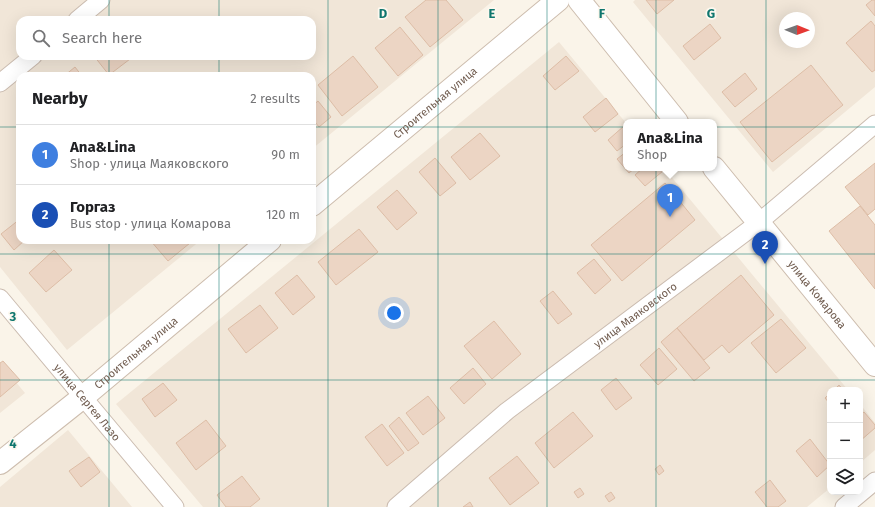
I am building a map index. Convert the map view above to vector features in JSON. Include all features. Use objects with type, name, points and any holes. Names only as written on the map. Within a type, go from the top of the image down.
[{"type":"street","points":[[82,16],[101,0]]},
{"type":"street","name":"Строительная улица","points":[[316,202],[558,0]]},
{"type":"street","points":[[579,0],[675,119]]},
{"type":"street","points":[[0,83],[28,60]]},
{"type":"street","name":"улица Маяковского","points":[[396,507],[507,411],[758,223],[875,124]]},
{"type":"street","name":"улица Комарова","points":[[716,171],[875,365]]},
{"type":"street","name":"Строительная улица","points":[[0,463],[83,397],[265,244]]},
{"type":"street","name":"улица Сергея Лазо","points":[[0,298],[175,507]]},
{"type":"street","points":[[844,507],[875,481]]},
{"type":"shaded area","points":[[0,0],[494,0],[316,146],[316,72],[16,72],[16,244],[196,244],[67,350],[0,267]]},
{"type":"shaded area","points":[[635,0],[875,0],[875,87],[773,172],[633,2]]},
{"type":"shaded area","points":[[559,42],[623,119],[623,171],[666,171],[846,387],[827,387],[827,490],[807,507],[203,507],[116,404],[312,244],[316,244],[316,241]]},
{"type":"shaded area","points":[[0,363],[25,393],[0,413]]},
{"type":"shaded area","points":[[863,408],[875,423],[875,450],[863,460]]},
{"type":"shaded area","points":[[68,430],[132,507],[0,507],[0,487]]},
{"type":"building","points":[[426,0],[446,0],[463,20],[430,47],[405,17]]},
{"type":"building","points":[[646,0],[674,0],[657,14]]},
{"type":"building","points":[[872,0],[875,0],[875,16],[866,5]]},
{"type":"building","points":[[871,21],[875,26],[875,70],[872,72],[846,43]]},
{"type":"building","points":[[710,24],[721,38],[694,60],[683,46]]},
{"type":"building","points":[[400,27],[423,55],[398,76],[375,48]]},
{"type":"building","points":[[353,56],[378,87],[342,116],[318,85]]},
{"type":"building","points":[[566,56],[579,71],[555,90],[543,76]]},
{"type":"building","points":[[97,60],[129,60],[113,72],[107,72]]},
{"type":"building","points":[[811,65],[843,105],[772,162],[740,122]]},
{"type":"building","points":[[75,67],[79,72],[69,72]]},
{"type":"building","points":[[745,73],[757,89],[735,107],[722,92]]},
{"type":"building","points":[[606,98],[618,114],[595,132],[583,117]]},
{"type":"building","points":[[318,101],[331,117],[319,127],[316,123],[316,103]]},
{"type":"building","points":[[623,127],[623,146],[617,151],[608,140]]},
{"type":"building","points":[[480,133],[500,156],[470,180],[451,157]]},
{"type":"building","points":[[623,154],[623,166],[617,159]]},
{"type":"building","points":[[435,158],[456,183],[440,196],[419,172]]},
{"type":"building","points":[[875,163],[875,209],[868,215],[845,187]]},
{"type":"building","points":[[640,171],[663,171],[645,186],[635,175]]},
{"type":"building","points":[[665,183],[695,220],[622,281],[591,245]]},
{"type":"building","points":[[397,190],[417,213],[397,230],[377,207]]},
{"type":"building","points":[[860,206],[875,225],[875,289],[829,231]]},
{"type":"building","points":[[16,222],[16,244],[21,244],[14,250],[1,234]]},
{"type":"building","points":[[359,229],[378,252],[336,285],[318,262]]},
{"type":"building","points":[[153,244],[189,244],[168,261]]},
{"type":"building","points":[[54,250],[72,270],[46,292],[29,273]]},
{"type":"building","points":[[594,259],[611,280],[595,294],[577,273]]},
{"type":"building","points":[[297,275],[315,297],[293,315],[275,293]]},
{"type":"building","points":[[741,275],[774,315],[729,353],[722,345],[704,360],[677,328]]},
{"type":"building","points":[[553,291],[572,314],[558,324],[540,301]]},
{"type":"building","points":[[260,305],[278,328],[246,353],[228,329]]},
{"type":"building","points":[[781,319],[806,348],[776,373],[751,343]]},
{"type":"building","points":[[494,321],[521,354],[492,379],[464,346]]},
{"type":"building","points":[[677,328],[710,368],[694,381],[661,342]]},
{"type":"building","points":[[659,348],[677,369],[658,385],[640,365]]},
{"type":"building","points":[[3,361],[20,380],[0,397],[0,363]]},
{"type":"building","points":[[473,368],[486,384],[464,404],[450,388]]},
{"type":"building","points":[[616,378],[632,398],[616,410],[601,390]]},
{"type":"building","points":[[163,383],[177,400],[155,417],[142,399]]},
{"type":"building","points":[[428,396],[445,418],[423,435],[406,413]]},
{"type":"building","points":[[573,412],[593,436],[554,468],[535,443]]},
{"type":"building","points":[[864,412],[875,425],[875,428],[863,438],[863,423]]},
{"type":"building","points":[[399,417],[419,443],[408,451],[389,426]]},
{"type":"building","points":[[206,420],[226,446],[196,470],[176,443]]},
{"type":"building","points":[[382,424],[404,453],[387,466],[365,437]]},
{"type":"building","points":[[810,439],[827,461],[827,468],[817,477],[796,451]]},
{"type":"building","points":[[517,456],[539,483],[510,505],[489,478]]},
{"type":"building","points":[[89,457],[100,472],[81,487],[69,471]]},
{"type":"building","points":[[660,465],[664,471],[659,475],[655,469]]},
{"type":"building","points":[[242,476],[260,499],[250,507],[226,507],[217,495]]},
{"type":"building","points":[[770,480],[786,501],[778,507],[767,507],[755,492]]},
{"type":"building","points":[[580,488],[584,494],[578,498],[574,492]]},
{"type":"building","points":[[611,492],[615,498],[609,502],[605,496]]},
{"type":"building","points":[[470,502],[473,507],[463,507]]},
{"type":"place","name":"Ana&Lina","points":[[670,217]]},
{"type":"place","name":"Горгаз","points":[[765,264]]}]
